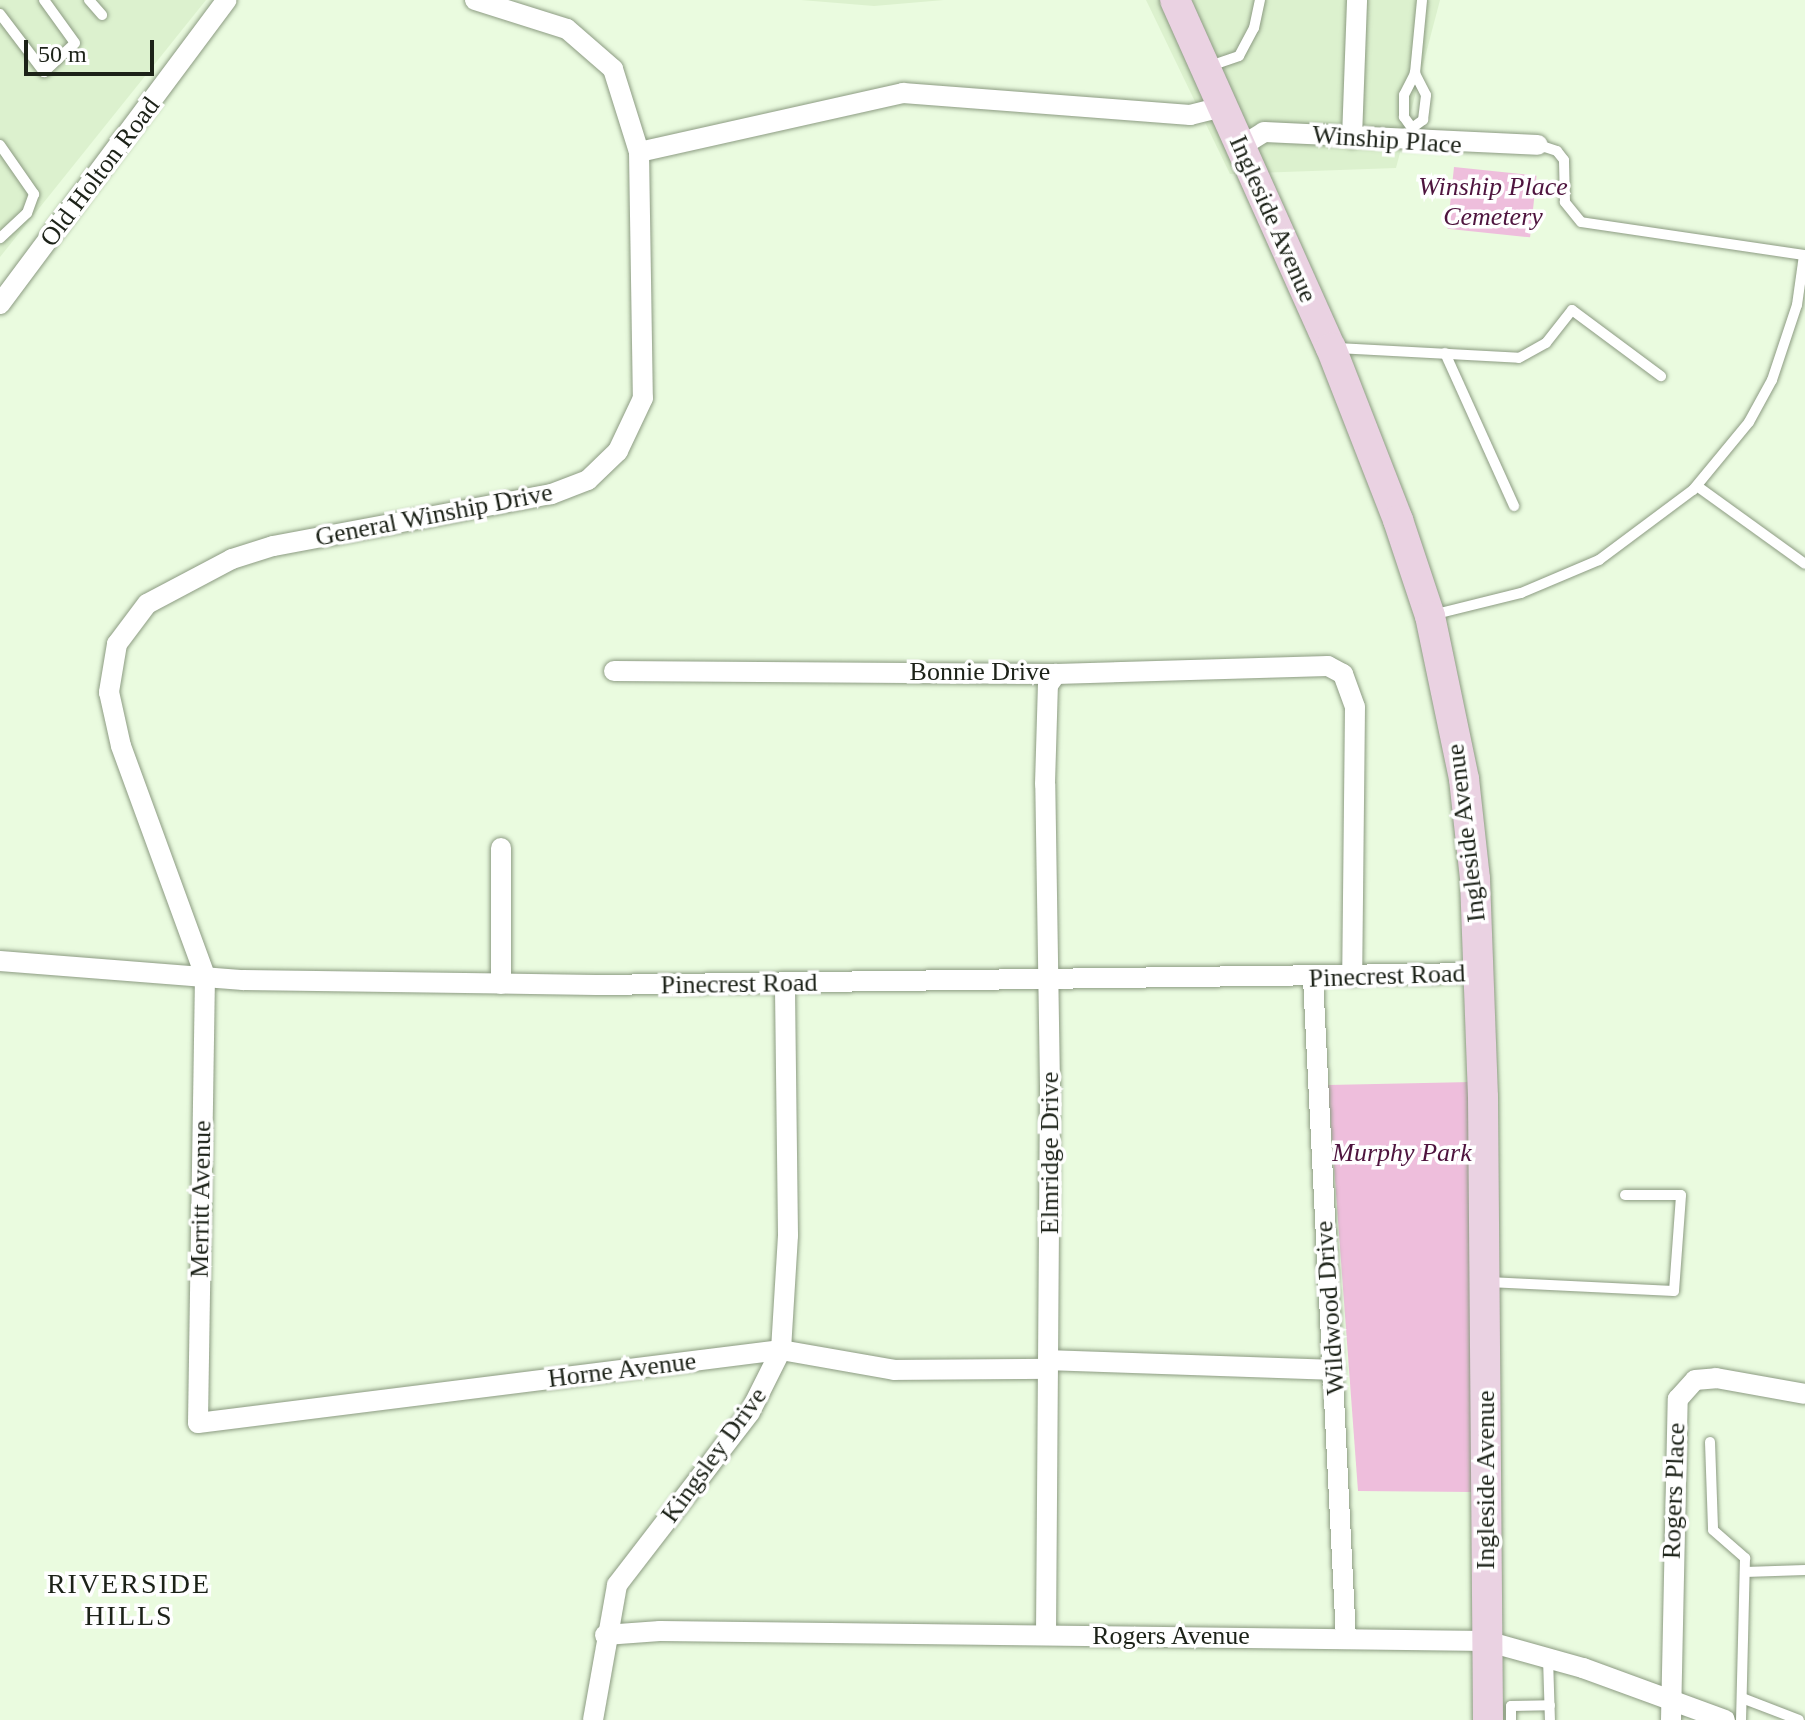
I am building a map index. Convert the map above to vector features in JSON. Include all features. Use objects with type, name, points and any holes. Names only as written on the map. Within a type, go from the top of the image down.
[{"type":"street","name":"Old Holton Road","points":[[0,304],[227,0]]},
{"type":"street","name":"General Winship Drive","points":[[205,976],[121,746],[109,692],[117,644],[147,604],[232,559],[273,546],[551,494],[588,480],[618,451],[643,398],[639,152],[613,69],[586,42],[535,16],[475,0]]},
{"type":"street","name":"Ingleside Avenue","points":[[1175,0],[1331,348],[1430,616],[1464,779],[1479,973],[1485,1282],[1486,1641],[1495,1708]]},
{"type":"street","points":[[1352,138],[1357,0]]},
{"type":"street","points":[[639,152],[903,93],[1190,115],[1223,107]]},
{"type":"street","name":"Winship Place","points":[[1240,147],[1264,132],[1352,138],[1412,135],[1538,145]]},
{"type":"street","name":"Bonnie Drive","points":[[614,671],[1056,674],[1328,666],[1343,674],[1355,707],[1352,976]]},
{"type":"street","name":"Elmridge Drive","points":[[1046,1635],[1049,980],[1045,784],[1048,685],[1056,674]]},
{"type":"street","points":[[501,848],[501,984]]},
{"type":"street","name":"Pinecrest Road","points":[[0,961],[205,976],[501,984],[785,984],[1479,973]]},
{"type":"street","name":"Merritt Avenue","points":[[198,1423],[205,976]]},
{"type":"street","name":"Wildwood Drive","points":[[1313,978],[1346,1638]]},
{"type":"street","name":"Kingsley Drive","points":[[593,1720],[605,1635],[617,1585],[750,1412],[781,1350],[788,1263],[785,984]]},
{"type":"street","name":"Horne Avenue","points":[[198,1423],[781,1350],[894,1370],[1048,1365],[1334,1370]]},
{"type":"street","name":"Rogers Place","points":[[1671,1720],[1668,1699],[1678,1399],[1695,1380],[1716,1378],[1805,1394]]},
{"type":"street","name":"Rogers Avenue","points":[[605,1635],[1046,1635],[1486,1641],[1548,1657],[1725,1720]]},
{"type":"lane","points":[[0,14],[44,72],[75,43],[44,0]]},
{"type":"lane","points":[[89,0],[102,15]]},
{"type":"lane","points":[[1205,67],[1239,56],[1254,28],[1260,0]]},
{"type":"lane","points":[[1415,73],[1426,95],[1423,120],[1412,135],[1404,117],[1404,95],[1415,73],[1422,0]]},
{"type":"lane","points":[[0,145],[34,194],[27,213],[0,238]]},
{"type":"lane","points":[[1430,616],[1521,593],[1599,560],[1697,486],[1749,422],[1772,380],[1797,305],[1804,255],[1581,222],[1565,202],[1564,160],[1557,151],[1538,145]]},
{"type":"lane","points":[[1331,348],[1533,355],[1572,310],[1661,376]]},
{"type":"lane","points":[[1445,353],[1514,506]]},
{"type":"lane","points":[[1697,486],[1805,564]]},
{"type":"lane","points":[[1485,1282],[1674,1291],[1681,1195],[1625,1195]]},
{"type":"lane","points":[[1710,1442],[1713,1530],[1745,1558],[1741,1720]]},
{"type":"lane","points":[[1745,1572],[1805,1570]]},
{"type":"lane","points":[[1548,1657],[1550,1720]]},
{"type":"lane","points":[[1742,1698],[1799,1720]]},
{"type":"lane","points":[[1495,1708],[1550,1705]]},
{"type":"lane","points":[[1529,1706],[1529,1720]]},
{"type":"lane","points":[[1495,1708],[1511,1720]]},
{"type":"shaded area","points":[[0,0],[206,0],[0,257]]},
{"type":"shaded area","points":[[801,0],[944,0],[874,6]]},
{"type":"shaded area","points":[[1146,0],[1440,0],[1396,168],[1230,174]]},
{"type":"green space","name":"Winship Place Cemetery","points":[[1454,167],[1537,176],[1530,237],[1448,229]]},
{"type":"green space","name":"Murphy Park","points":[[1472,1082],[1472,1492],[1358,1491],[1328,1085]]},
{"type":"district","name":"RIVERSIDE HILLS","points":[[129,1600]]}]
